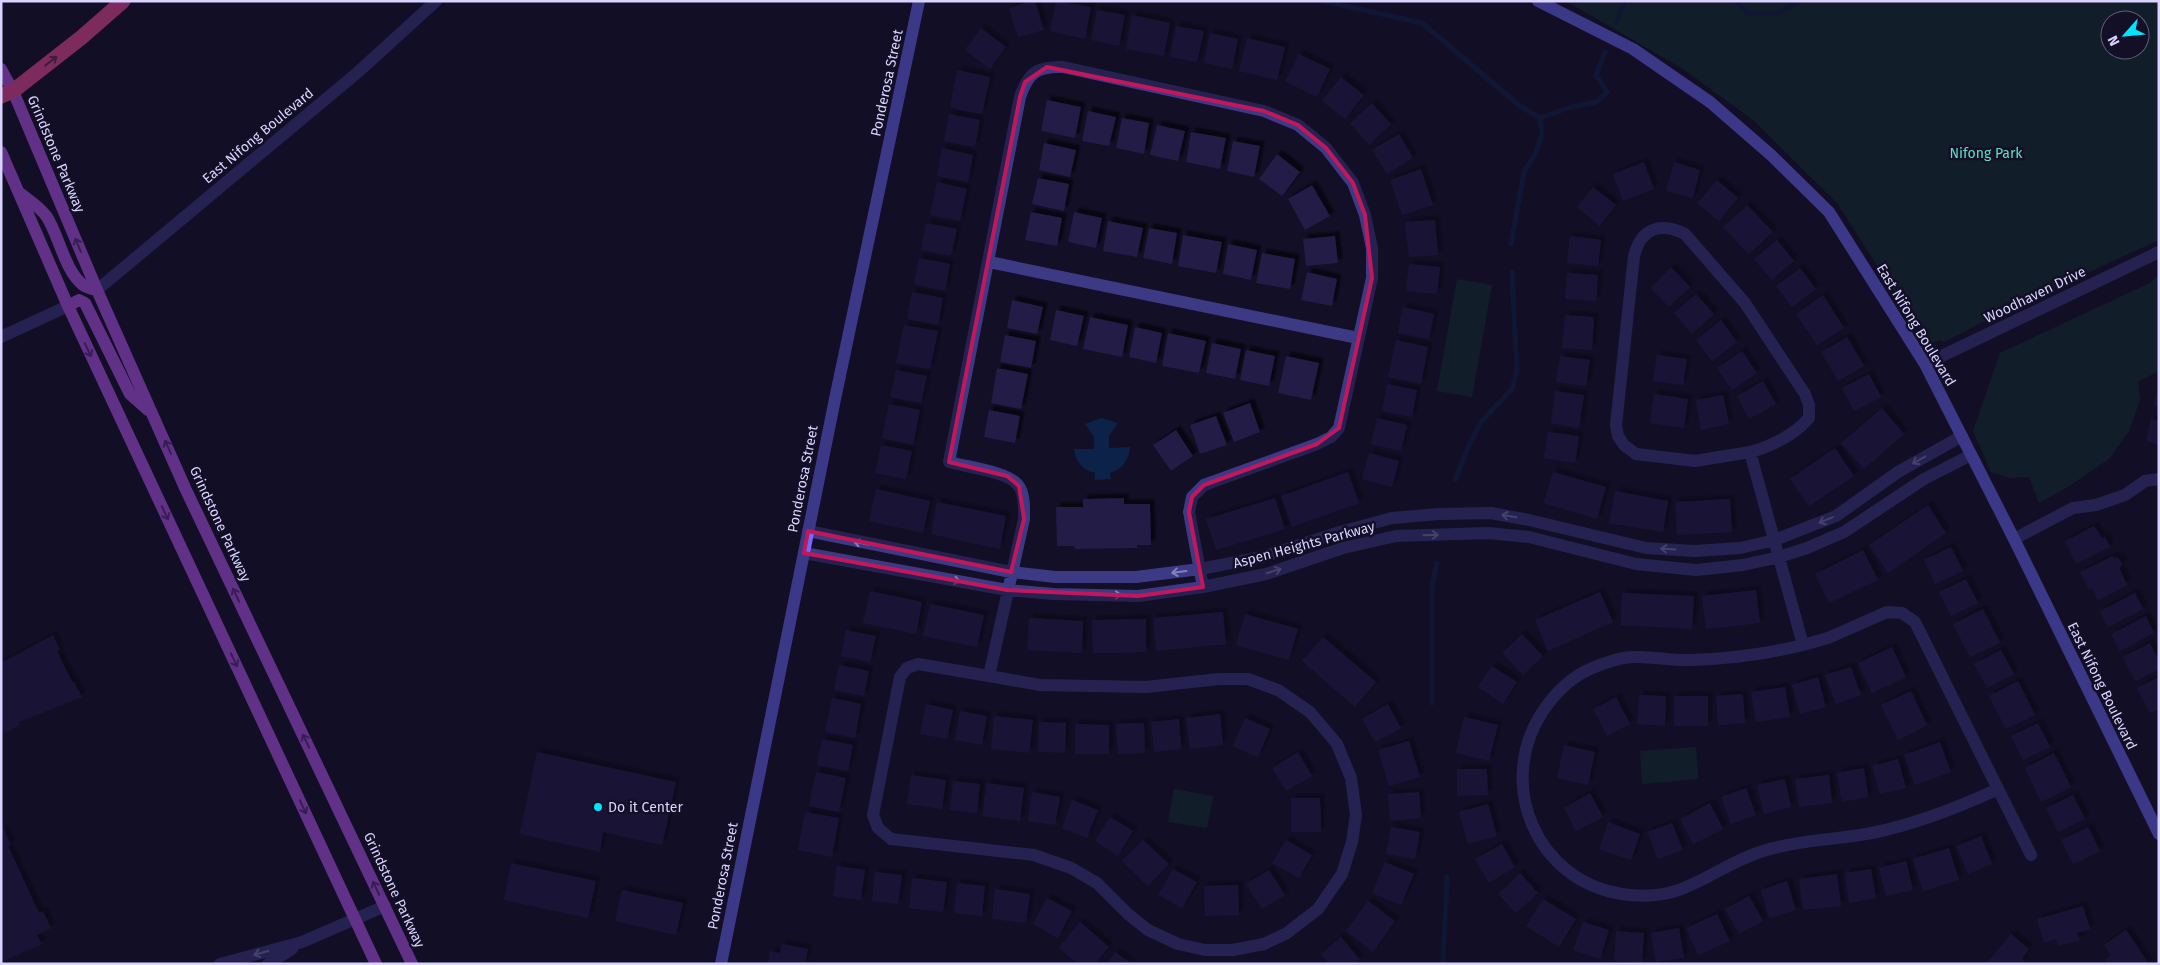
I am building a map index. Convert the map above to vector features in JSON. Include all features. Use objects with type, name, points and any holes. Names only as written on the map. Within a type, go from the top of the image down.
[{"type":"highway","points":[[7,94],[82,38],[123,1]]},
{"type":"main road","name":"Grindstone Parkway","points":[[1,69],[7,94],[186,490],[412,964]]},
{"type":"main road","points":[[1,152],[68,306],[376,964]]},
{"type":"main road","points":[[19,192],[48,218],[67,261],[80,283],[85,287],[97,290]]},
{"type":"main road","points":[[68,306],[79,300],[85,303],[130,394],[153,415]]},
{"type":"street","name":"East Nifong Boulevard","points":[[97,290],[357,73],[436,1]]},
{"type":"street","name":"Ponderosa Street","points":[[721,964],[808,531],[919,1]]},
{"type":"street","name":"East Nifong Boulevard","points":[[1538,1],[1634,49],[1710,102],[1771,155],[1829,212],[1925,364],[2014,539],[2159,834]]},
{"type":"street","points":[[989,676],[1024,519],[1024,503],[1019,486],[1007,476],[949,462],[1020,98],[1024,82],[1034,72],[1047,67],[1063,67],[1264,111],[1298,125],[1326,148],[1353,183],[1365,215],[1372,248],[1372,278],[1339,428],[1331,437],[1318,444],[1204,485],[1192,497],[1189,512],[1204,587]]},
{"type":"street","points":[[1659,227],[1672,228],[1685,234],[1745,303],[1804,394],[1809,405],[1808,418],[1798,430],[1768,447],[1750,452],[1695,462],[1636,454],[1624,445],[1618,436],[1617,416],[1634,256],[1637,244],[1646,234],[1659,227]]},
{"type":"street","name":"Woodhaven Drive","points":[[1925,364],[2159,252]]},
{"type":"street","points":[[989,262],[1358,338]]},
{"type":"street","points":[[1,337],[68,306]]},
{"type":"street","name":"Aspen Heights Parkway","points":[[808,531],[908,553],[1011,572],[1055,576],[1136,577],[1200,570],[1262,557],[1340,532],[1392,518],[1439,514],[1491,513],[1529,520],[1646,548],[1684,551],[1740,548],[1775,540],[1836,516],[1868,496],[1898,472],[1962,436]]},
{"type":"street","points":[[1750,452],[1803,644]]},
{"type":"street","name":"Aspen Heights Parkway","points":[[804,553],[1007,590],[1054,594],[1138,596],[1204,587],[1266,574],[1343,548],[1396,536],[1488,533],[1529,537],[1636,564],[1696,570],[1743,565],[1779,557],[1807,548],[1844,532],[1924,479],[1971,455]]},
{"type":"street","points":[[2014,539],[2073,508],[2125,495],[2146,481],[2159,479]]},
{"type":"street","points":[[1884,484],[1895,499]]},
{"type":"street","points":[[1998,789],[1929,818],[1872,833],[1787,845],[1759,852],[1727,866],[1684,890],[1652,897],[1620,894],[1585,883],[1557,863],[1540,842],[1528,815],[1522,781],[1527,745],[1537,720],[1551,699],[1567,683],[1588,670],[1612,661],[1633,657],[1688,660],[1774,652],[1828,638],[1887,612],[1902,613],[1915,622],[2031,854]]},
{"type":"street","points":[[918,664],[989,676],[1040,686],[1146,687],[1219,678],[1248,679],[1278,690],[1310,712],[1337,744],[1351,778],[1356,815],[1352,842],[1342,874],[1318,909],[1287,933],[1264,944],[1233,950],[1205,950],[1178,944],[1148,930],[1128,914],[1097,884],[1071,868],[1034,855],[891,839],[878,828],[874,814],[900,678],[907,668],[918,664]]},
{"type":"street","points":[[220,964],[302,942],[385,906]]},
{"type":"street","points":[[268,964],[302,942]]},
{"type":"highlighted area","points":[[1047,67],[1264,111],[1298,125],[1326,148],[1353,183],[1365,215],[1372,278],[1339,428],[1317,444],[1204,485],[1192,497],[1189,512],[1203,587],[1138,596],[1007,590],[804,553],[808,531],[1011,572],[1024,519],[1019,486],[1007,476],[949,462],[1020,97],[1025,82]]},
{"type":"green space","name":"Nifong Park","points":[[1566,1],[2159,1],[2159,240],[2008,309],[1944,342],[1939,340],[1928,345],[1837,203],[1753,120],[1683,69]]},
{"type":"green space","points":[[2159,275],[2159,371],[2138,382],[2140,400],[2129,431],[2109,459],[2066,488],[2039,503],[2029,477],[2010,478],[1991,472],[1973,431],[2000,353],[2150,283]]},
{"type":"green space","points":[[1457,279],[1492,285],[1472,397],[1437,391]]},
{"type":"green space","points":[[1696,747],[1698,779],[1642,784],[1640,751]]},
{"type":"green space","points":[[1174,789],[1213,796],[1207,828],[1168,822]]},
{"type":"water","points":[[1101,418],[1118,423],[1109,436],[1109,448],[1130,447],[1124,463],[1110,473],[1111,479],[1094,480],[1095,473],[1087,470],[1080,464],[1074,449],[1094,449],[1094,437],[1085,424]]},
{"type":"building","points":[[1035,1],[1044,30],[1018,37],[1009,8]]},
{"type":"building","points":[[1056,1],[1091,7],[1085,39],[1050,31]]},
{"type":"building","points":[[1097,10],[1125,15],[1119,46],[1091,40]]},
{"type":"building","points":[[1132,15],[1170,23],[1164,56],[1126,49]]},
{"type":"building","points":[[1176,26],[1204,31],[1197,62],[1170,57]]},
{"type":"building","points":[[981,28],[1006,47],[990,69],[965,50]]},
{"type":"building","points":[[1210,33],[1238,39],[1232,69],[1204,63]]},
{"type":"building","points":[[1247,38],[1285,47],[1277,80],[1239,71]]},
{"type":"building","points":[[1299,54],[1330,69],[1317,97],[1285,81]]},
{"type":"building","points":[[957,70],[990,77],[982,114],[950,108]]},
{"type":"building","points":[[1341,77],[1364,95],[1345,119],[1322,101]]},
{"type":"building","points":[[1047,100],[1081,107],[1075,138],[1041,131]]},
{"type":"building","points":[[1372,103],[1391,124],[1369,145],[1350,123]]},
{"type":"building","points":[[1088,111],[1116,117],[1109,146],[1082,141]]},
{"type":"building","points":[[949,114],[980,120],[975,147],[944,141]]},
{"type":"building","points":[[1122,118],[1149,123],[1144,154],[1116,148]]},
{"type":"building","points":[[1157,125],[1185,131],[1178,161],[1150,155]]},
{"type":"building","points":[[1191,132],[1226,138],[1220,169],[1186,162]]},
{"type":"building","points":[[1399,134],[1413,158],[1387,174],[1372,150]]},
{"type":"building","points":[[1233,141],[1260,146],[1254,177],[1227,171]]},
{"type":"building","points":[[1044,143],[1076,150],[1070,177],[1039,170]]},
{"type":"building","points":[[942,148],[973,155],[968,182],[937,176]]},
{"type":"building","points":[[1277,154],[1300,172],[1282,196],[1259,179]]},
{"type":"building","points":[[1644,162],[1654,189],[1623,201],[1613,174]]},
{"type":"building","points":[[1674,162],[1700,170],[1693,198],[1666,191]]},
{"type":"building","points":[[1421,169],[1433,205],[1402,215],[1390,180]]},
{"type":"building","points":[[1038,178],[1069,184],[1064,211],[1032,204]]},
{"type":"building","points":[[1717,180],[1738,198],[1719,221],[1697,203]]},
{"type":"building","points":[[937,182],[967,189],[960,221],[930,215]]},
{"type":"building","points":[[1312,185],[1330,216],[1305,230],[1288,199]]},
{"type":"building","points":[[1593,187],[1616,205],[1600,226],[1577,207]]},
{"type":"building","points":[[1747,205],[1773,232],[1749,254],[1723,227]]},
{"type":"building","points":[[1031,212],[1062,218],[1057,246],[1025,240]]},
{"type":"building","points":[[1074,212],[1102,218],[1096,248],[1068,242]]},
{"type":"building","points":[[1435,220],[1438,255],[1409,257],[1405,222]]},
{"type":"building","points":[[1108,221],[1143,228],[1137,257],[1103,251]]},
{"type":"building","points":[[926,223],[957,229],[951,256],[921,250]]},
{"type":"building","points":[[1149,228],[1177,233],[1172,264],[1143,258]]},
{"type":"building","points":[[1183,235],[1222,242],[1216,273],[1178,266]]},
{"type":"building","points":[[1335,236],[1338,263],[1306,266],[1303,239]]},
{"type":"building","points":[[1570,236],[1601,240],[1598,266],[1567,263]]},
{"type":"building","points":[[1777,240],[1794,261],[1772,280],[1754,259]]},
{"type":"building","points":[[1228,244],[1257,250],[1251,280],[1223,274]]},
{"type":"building","points":[[1262,253],[1295,259],[1290,289],[1256,283]]},
{"type":"building","points":[[919,258],[950,264],[945,291],[914,284]]},
{"type":"building","points":[[1409,264],[1440,267],[1437,294],[1406,291]]},
{"type":"building","points":[[1671,267],[1690,287],[1669,307],[1650,288]]},
{"type":"building","points":[[1800,268],[1816,289],[1792,307],[1776,286]]},
{"type":"building","points":[[1307,272],[1337,279],[1332,306],[1301,300]]},
{"type":"building","points":[[1567,273],[1598,275],[1596,301],[1565,299]]},
{"type":"building","points":[[912,292],[943,298],[938,325],[907,319]]},
{"type":"building","points":[[1696,294],[1714,314],[1692,334],[1674,313]]},
{"type":"building","points":[[1823,295],[1844,328],[1817,345],[1796,314]]},
{"type":"building","points":[[1012,300],[1043,307],[1037,334],[1007,328]]},
{"type":"building","points":[[1403,307],[1434,314],[1429,339],[1398,333]]},
{"type":"building","points":[[1056,310],[1084,316],[1077,346],[1050,340]]},
{"type":"building","points":[[1565,315],[1594,317],[1592,350],[1562,348]]},
{"type":"building","points":[[1090,317],[1128,325],[1122,357],[1083,349]]},
{"type":"building","points":[[1721,320],[1737,342],[1712,361],[1696,340]]},
{"type":"building","points":[[904,325],[938,331],[930,369],[896,363]]},
{"type":"building","points":[[1135,327],[1162,333],[1156,363],[1129,357]]},
{"type":"building","points":[[1168,333],[1206,341],[1199,373],[1162,366]]},
{"type":"building","points":[[1005,335],[1036,341],[1031,368],[1000,362]]},
{"type":"building","points":[[1847,337],[1864,366],[1838,381],[1821,352]]},
{"type":"building","points":[[1396,340],[1428,347],[1421,384],[1388,377]]},
{"type":"building","points":[[1212,343],[1241,349],[1235,379],[1206,373]]},
{"type":"building","points":[[1246,350],[1275,356],[1269,386],[1240,380]]},
{"type":"building","points":[[1742,351],[1757,373],[1732,390],[1717,368]]},
{"type":"building","points":[[1657,355],[1687,359],[1683,385],[1653,381]]},
{"type":"building","points":[[1286,356],[1319,363],[1311,400],[1278,393]]},
{"type":"building","points":[[1560,356],[1590,360],[1586,386],[1556,382]]},
{"type":"building","points":[[997,368],[1028,374],[1021,409],[991,403]]},
{"type":"building","points":[[896,370],[927,376],[921,403],[890,397]]},
{"type":"building","points":[[1869,374],[1881,397],[1854,411],[1842,388]]},
{"type":"building","points":[[1763,381],[1776,404],[1749,419],[1737,396]]},
{"type":"building","points":[[1387,384],[1417,390],[1412,417],[1382,411]]},
{"type":"building","points":[[2159,385],[2159,406],[2154,405]]},
{"type":"building","points":[[1555,391],[1584,395],[1579,428],[1551,423]]},
{"type":"building","points":[[1654,394],[1688,399],[1684,428],[1650,423]]},
{"type":"building","points":[[1723,395],[1729,424],[1701,430],[1696,400]]},
{"type":"building","points":[[1250,403],[1260,432],[1234,442],[1223,413]]},
{"type":"building","points":[[889,404],[920,410],[913,445],[882,438]]},
{"type":"building","points":[[1882,408],[1904,434],[1864,469],[1841,443]]},
{"type":"building","points":[[989,410],[1020,416],[1015,443],[984,437]]},
{"type":"building","points":[[1216,416],[1227,445],[1200,454],[1190,425]]},
{"type":"building","points":[[1377,418],[1407,425],[1401,451],[1371,444]]},
{"type":"building","points":[[2151,419],[2159,421],[2159,445],[2146,441]]},
{"type":"building","points":[[1176,430],[1193,456],[1171,471],[1153,445]]},
{"type":"building","points":[[1548,432],[1579,436],[1575,463],[1544,458]]},
{"type":"building","points":[[881,445],[912,451],[906,479],[875,473]]},
{"type":"building","points":[[1835,448],[1854,476],[1809,506],[1790,479]]},
{"type":"building","points":[[1369,453],[1399,461],[1392,487],[1362,479]]},
{"type":"building","points":[[1348,472],[1359,503],[1292,527],[1281,496]]},
{"type":"building","points":[[1553,472],[1606,487],[1597,519],[1544,503]]},
{"type":"building","points":[[876,489],[930,501],[923,533],[869,521]]},
{"type":"building","points":[[1615,491],[1668,501],[1663,532],[1609,523]]},
{"type":"building","points":[[1124,498],[1124,504],[1150,504],[1151,545],[1137,545],[1137,548],[1075,549],[1074,546],[1057,546],[1056,507],[1083,507],[1083,499]]},
{"type":"building","points":[[1275,498],[1285,529],[1216,550],[1206,519]]},
{"type":"building","points":[[1730,499],[1732,532],[1677,535],[1675,502]]},
{"type":"building","points":[[937,502],[1006,516],[1000,549],[931,534]]},
{"type":"building","points":[[1928,505],[1946,533],[1888,573],[1869,545]]},
{"type":"building","points":[[2094,526],[2102,538],[2105,537],[2110,547],[2076,564],[2065,541]]},
{"type":"building","points":[[1951,547],[1963,571],[1935,584],[1924,560]]},
{"type":"building","points":[[1863,550],[1878,580],[1829,603],[1815,574]]},
{"type":"building","points":[[2113,556],[2114,558],[2118,557],[2123,565],[2119,567],[2127,585],[2098,600],[2092,588],[2089,589],[2080,572]]},
{"type":"building","points":[[1966,579],[1978,603],[1951,616],[1939,592]]},
{"type":"building","points":[[1756,590],[1760,623],[1706,629],[1702,596]]},
{"type":"building","points":[[870,591],[922,602],[916,634],[863,623]]},
{"type":"building","points":[[1600,592],[1613,622],[1548,651],[1535,620]]},
{"type":"building","points":[[1622,593],[1694,596],[1692,629],[1621,625]]},
{"type":"building","points":[[2135,593],[2143,609],[2108,627],[2100,611]]},
{"type":"building","points":[[930,604],[984,615],[977,647],[923,636]]},
{"type":"building","points":[[1983,609],[2000,643],[1970,657],[1953,624]]},
{"type":"building","points":[[1223,612],[1226,644],[1156,651],[1153,618]]},
{"type":"building","points":[[1245,614],[1298,629],[1289,660],[1236,645]]},
{"type":"building","points":[[2146,616],[2154,633],[2120,651],[2111,634]]},
{"type":"building","points":[[1029,618],[1083,621],[1082,653],[1027,650]]},
{"type":"building","points":[[1146,619],[1146,652],[1093,653],[1092,620]]},
{"type":"building","points":[[846,630],[876,636],[870,662],[841,656]]},
{"type":"building","points":[[1522,634],[1543,656],[1523,675],[1502,653]]},
{"type":"building","points":[[53,635],[60,650],[57,651],[72,682],[74,682],[82,697],[19,722],[20,725],[5,733],[1,725],[1,663]]},
{"type":"building","points":[[1323,637],[1376,682],[1355,707],[1302,661]]},
{"type":"building","points":[[2150,643],[2157,657],[2159,656],[2159,669],[2135,681],[2123,657]]},
{"type":"building","points":[[1892,647],[1906,677],[1872,693],[1858,663]]},
{"type":"building","points":[[2001,650],[2014,674],[1987,688],[1974,664]]},
{"type":"building","points":[[839,665],[869,671],[864,696],[834,690]]},
{"type":"building","points":[[1492,666],[1517,682],[1503,704],[1478,687]]},
{"type":"building","points":[[1851,667],[1861,695],[1836,704],[1825,675]]},
{"type":"building","points":[[1818,677],[1826,707],[1800,714],[1792,685]]},
{"type":"building","points":[[2159,677],[2159,709],[2150,713],[2137,688]]},
{"type":"building","points":[[2018,681],[2035,715],[2006,729],[1989,696]]},
{"type":"building","points":[[1785,687],[1790,717],[1756,722],[1751,692]]},
{"type":"building","points":[[1911,691],[1927,725],[1898,740],[1881,705]]},
{"type":"building","points":[[1743,694],[1745,723],[1718,725],[1716,696]]},
{"type":"building","points":[[1639,695],[1666,696],[1665,726],[1637,724]]},
{"type":"building","points":[[1674,696],[1708,696],[1708,726],[1674,726]]},
{"type":"building","points":[[1616,697],[1630,724],[1607,736],[1593,709]]},
{"type":"building","points":[[832,698],[861,704],[855,738],[825,732]]},
{"type":"building","points":[[926,704],[953,710],[947,739],[920,734]]},
{"type":"building","points":[[1388,704],[1401,728],[1375,742],[1362,719]]},
{"type":"building","points":[[960,711],[987,716],[982,745],[955,740]]},
{"type":"building","points":[[1220,714],[1223,745],[1190,749],[1186,718]]},
{"type":"building","points":[[994,716],[1033,720],[1029,753],[991,749]]},
{"type":"building","points":[[1464,717],[1498,725],[1489,761],[1456,753]]},
{"type":"building","points":[[1245,718],[1270,729],[1258,757],[1233,746]]},
{"type":"building","points":[[1179,719],[1181,749],[1154,752],[1151,722]]},
{"type":"building","points":[[1039,722],[1066,723],[1065,753],[1038,752]]},
{"type":"building","points":[[1144,723],[1145,753],[1118,754],[1116,724]]},
{"type":"building","points":[[2038,723],[2050,747],[2023,760],[2011,736]]},
{"type":"building","points":[[1075,724],[1109,725],[1109,754],[1075,754]]},
{"type":"building","points":[[822,739],[853,745],[848,771],[817,765]]},
{"type":"building","points":[[1409,741],[1420,777],[1389,786],[1378,750]]},
{"type":"building","points":[[1940,742],[1951,772],[1915,785],[1904,755]]},
{"type":"building","points":[[1564,745],[1595,752],[1588,785],[1557,778]]},
{"type":"building","name":"Do it Center","points":[[537,752],[676,782],[662,845],[603,832],[600,852],[520,834]]},
{"type":"building","points":[[1298,752],[1312,776],[1286,791],[1272,768]]},
{"type":"building","points":[[2054,753],[2071,787],[2041,802],[2025,768]]},
{"type":"building","points":[[1898,759],[1906,788],[1880,794],[1872,766]]},
{"type":"building","points":[[1864,768],[1868,797],[1842,802],[1837,773]]},
{"type":"building","points":[[1457,769],[1487,769],[1488,795],[1457,796]]},
{"type":"building","points":[[816,772],[846,778],[839,812],[809,806]]},
{"type":"building","points":[[911,775],[946,780],[942,809],[907,804]]},
{"type":"building","points":[[1829,775],[1832,803],[1799,807],[1795,779]]},
{"type":"building","points":[[1785,779],[1791,807],[1764,814],[1757,785]]},
{"type":"building","points":[[953,781],[980,784],[977,813],[950,810]]},
{"type":"building","points":[[987,783],[1024,788],[1020,821],[982,816]]},
{"type":"building","points":[[1746,788],[1756,815],[1731,824],[1721,797]]},
{"type":"building","points":[[1032,792],[1060,797],[1055,825],[1028,821]]},
{"type":"building","points":[[1419,792],[1421,818],[1390,821],[1388,794]]},
{"type":"building","points":[[1590,793],[1603,817],[1576,831],[1564,808]]},
{"type":"building","points":[[2073,795],[2085,819],[2058,832],[2046,808]]},
{"type":"building","points":[[1291,798],[1320,798],[1321,832],[1291,832]]},
{"type":"building","points":[[1072,800],[1098,810],[1087,838],[1062,828]]},
{"type":"building","points":[[1710,803],[1723,829],[1693,844],[1680,819]]},
{"type":"building","points":[[1488,804],[1497,836],[1468,844],[1459,812]]},
{"type":"building","points":[[805,812],[839,818],[832,857],[798,850]]},
{"type":"building","points":[[1110,817],[1133,831],[1118,856],[1095,841]]},
{"type":"building","points":[[1608,822],[1640,834],[1631,860],[1599,849]]},
{"type":"building","points":[[1672,823],[1683,850],[1658,859],[1647,832]]},
{"type":"building","points":[[1391,827],[1420,832],[1415,859],[1386,854]]},
{"type":"building","points":[[2088,827],[2100,851],[2073,864],[2061,840]]},
{"type":"building","points":[[3,828],[11,845],[8,846],[39,913],[43,911],[51,928],[37,935],[42,944],[1,962],[1,829]]},
{"type":"building","points":[[1981,836],[1992,864],[1968,874],[1956,846]]},
{"type":"building","points":[[1143,840],[1169,864],[1148,886],[1122,861]]},
{"type":"building","points":[[1286,840],[1312,855],[1299,878],[1272,863]]},
{"type":"building","points":[[1502,844],[1515,867],[1489,883],[1475,859]]},
{"type":"building","points":[[1949,848],[1959,880],[1923,891],[1913,859]]},
{"type":"building","points":[[1906,861],[1913,890],[1886,896],[1879,868]]},
{"type":"building","points":[[1385,862],[1414,874],[1401,905],[1372,893]]},
{"type":"building","points":[[511,863],[596,881],[588,918],[504,900]]},
{"type":"building","points":[[837,866],[865,870],[861,900],[833,896]]},
{"type":"building","points":[[1173,869],[1197,882],[1182,908],[1158,895]]},
{"type":"building","points":[[1871,869],[1876,898],[1849,903],[1845,873]]},
{"type":"building","points":[[1269,870],[1285,895],[1262,909],[1246,884]]},
{"type":"building","points":[[875,872],[902,875],[898,904],[872,901]]},
{"type":"building","points":[[1520,873],[1538,893],[1516,913],[1498,894]]},
{"type":"building","points":[[1837,874],[1841,906],[1803,910],[1799,879]]},
{"type":"building","points":[[912,878],[947,882],[943,912],[909,908]]},
{"type":"building","points":[[1787,881],[1796,910],[1769,918],[1761,890]]},
{"type":"building","points":[[957,883],[985,886],[982,916],[954,913]]},
{"type":"building","points":[[1238,885],[1239,915],[1205,916],[1204,886]]},
{"type":"building","points":[[995,889],[1030,894],[1026,923],[992,919]]},
{"type":"building","points":[[622,890],[683,903],[676,935],[615,921]]},
{"type":"building","points":[[1749,896],[1763,921],[1739,934],[1725,909]]},
{"type":"building","points":[[1047,898],[1072,911],[1058,938],[1033,924]]},
{"type":"building","points":[[1543,899],[1576,919],[1559,947],[1526,926]]},
{"type":"building","points":[[1368,901],[1395,921],[1373,952],[1346,931]]},
{"type":"building","points":[[2083,906],[2090,929],[2077,933],[2080,940],[2058,946],[2056,939],[2044,943],[2037,919]]},
{"type":"building","points":[[1717,914],[1730,941],[1698,955],[1686,928]]},
{"type":"building","points":[[1080,922],[1109,947],[1095,964],[1078,964],[1059,948]]},
{"type":"building","points":[[1583,922],[1609,930],[1600,959],[1573,950]]},
{"type":"building","points":[[1679,928],[1684,958],[1656,962],[1651,933]]},
{"type":"building","points":[[2126,930],[2149,964],[2108,964],[2105,960],[2111,955],[2104,945]]},
{"type":"building","points":[[1616,931],[1644,933],[1642,963],[1614,961]]},
{"type":"building","points":[[2011,934],[2029,949],[2022,959],[2028,964],[1986,964]]},
{"type":"building","points":[[1341,937],[1360,960],[1355,964],[1329,964],[1321,954]]},
{"type":"building","points":[[782,944],[808,949],[805,964],[768,964],[770,951],[780,953]]},
{"type":"building","points":[[1115,952],[1132,964],[1107,964]]},
{"type":"waterway","points":[[1323,1],[1422,23],[1520,106],[1540,118],[1568,108],[1597,102],[1607,92],[1596,75],[1605,52]]},
{"type":"waterway","points":[[1616,22],[1625,1]]},
{"type":"waterway","points":[[1737,1],[1748,14],[1777,13],[1801,1]]},
{"type":"waterway","points":[[1511,244],[1524,172],[1536,153],[1542,134],[1540,118]]},
{"type":"waterway","points":[[1455,480],[1469,445],[1481,422],[1512,389],[1517,371],[1512,272]]},
{"type":"waterway","points":[[1432,703],[1432,586],[1437,563]]},
{"type":"waterway","points":[[1443,964],[1447,877]]},
{"type":"place","name":"Do it Center","points":[[598,807]]}]
